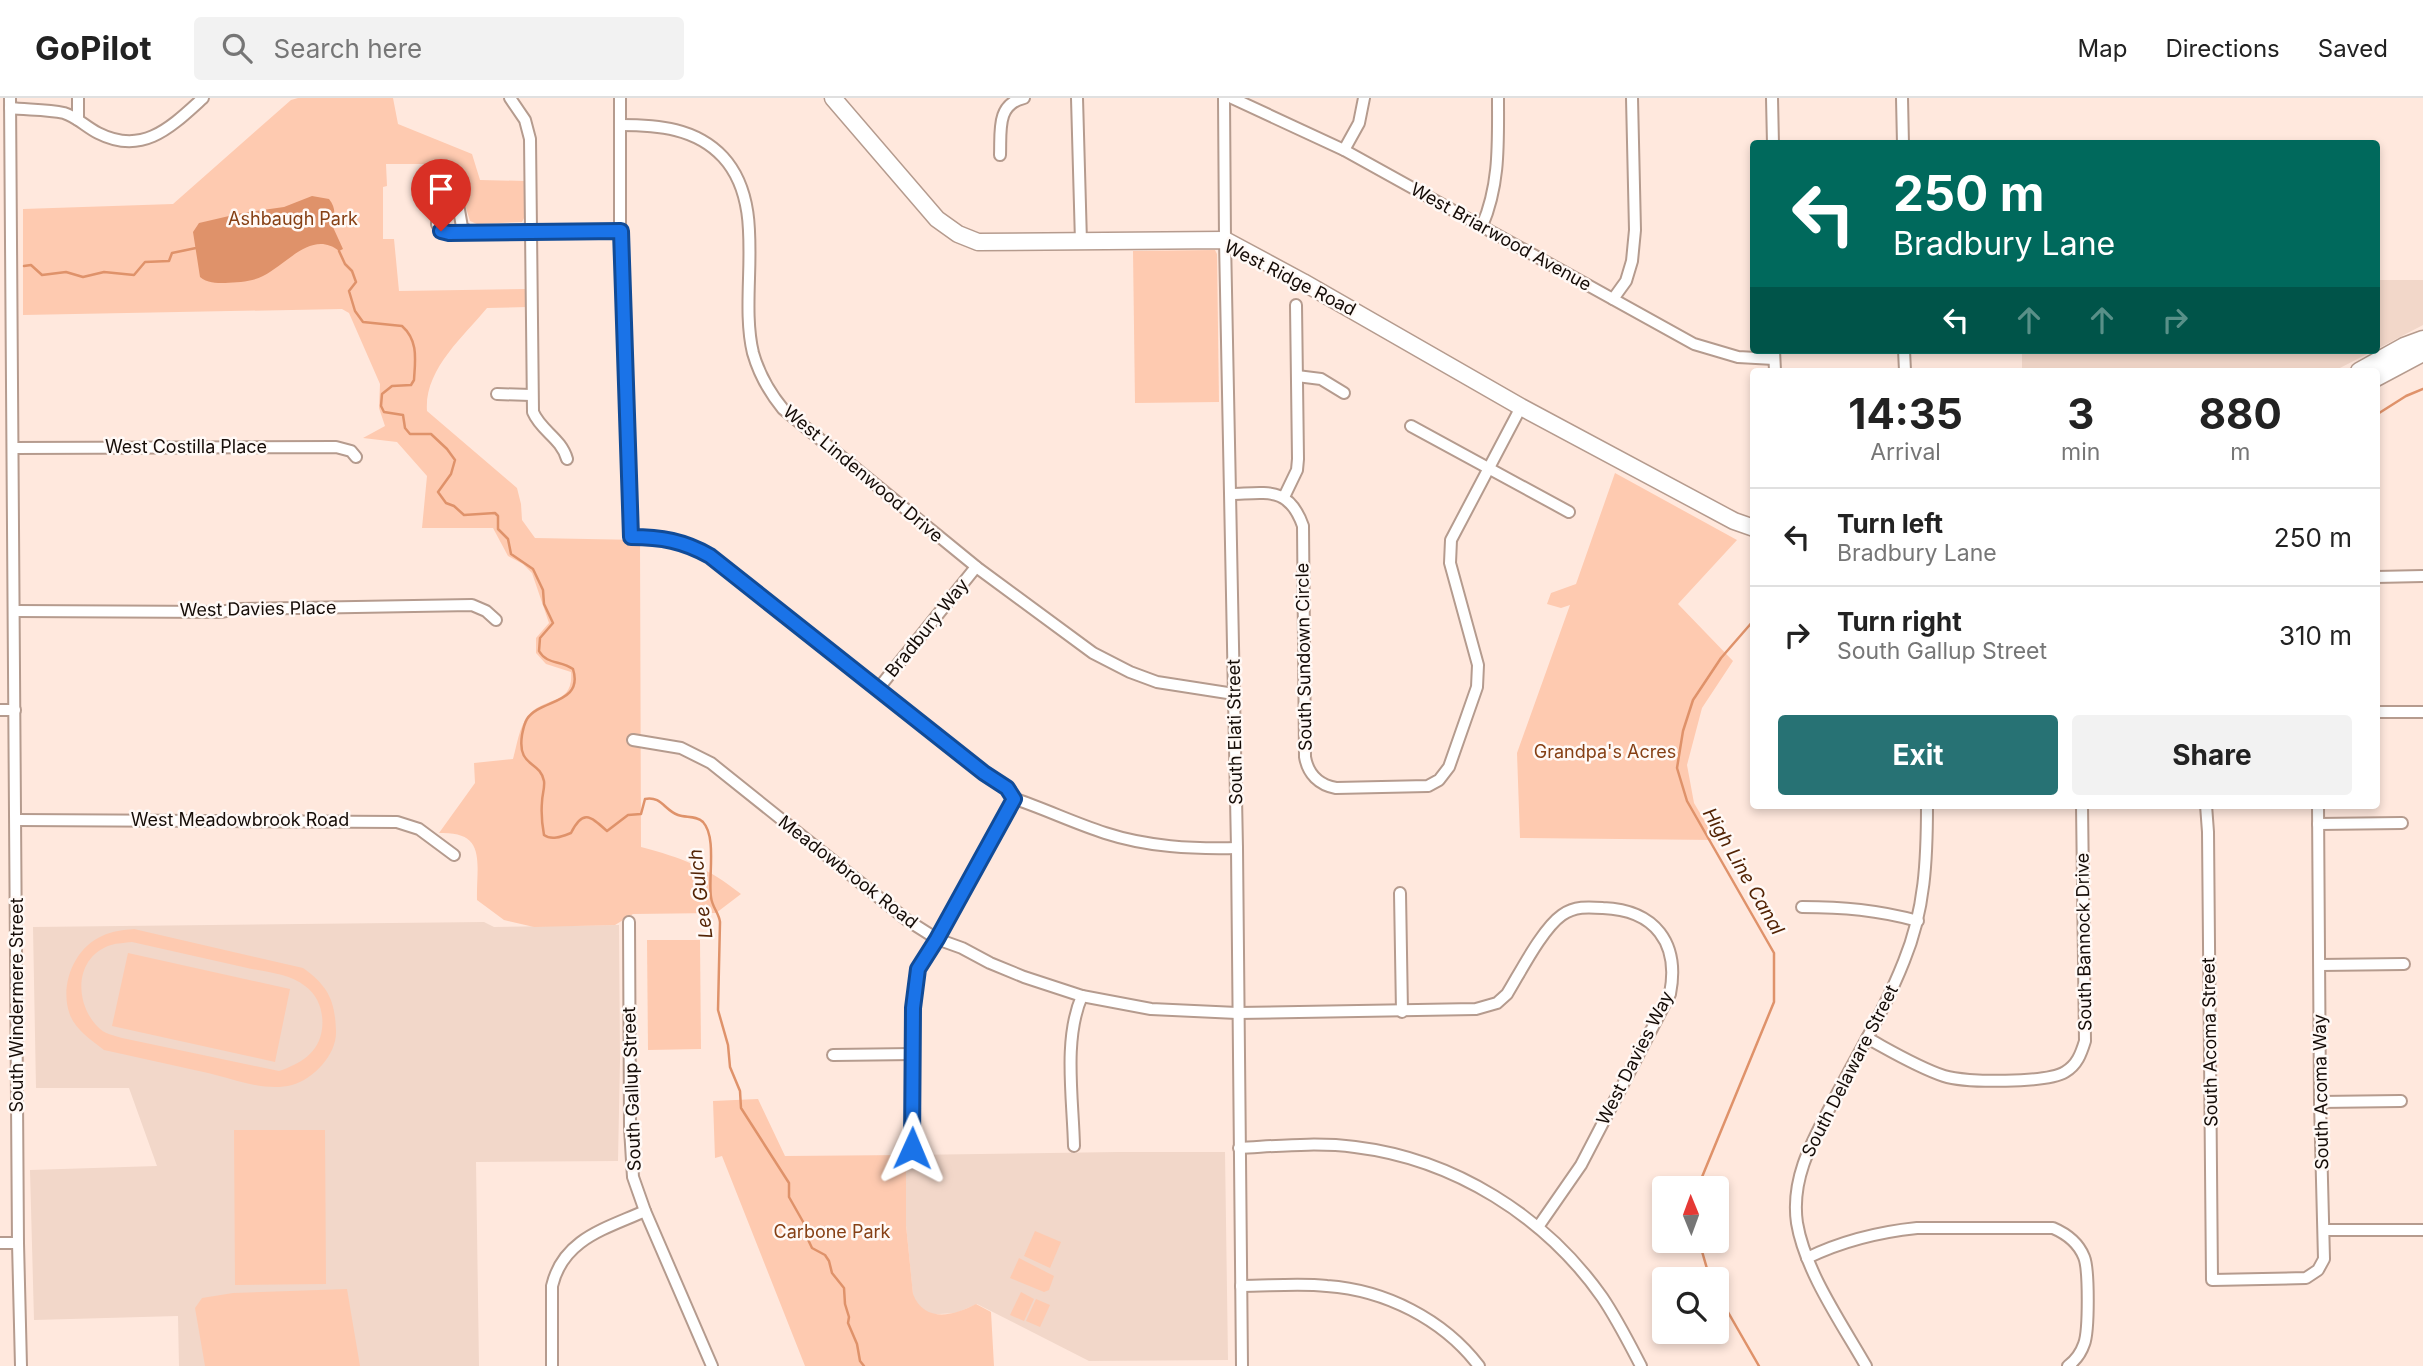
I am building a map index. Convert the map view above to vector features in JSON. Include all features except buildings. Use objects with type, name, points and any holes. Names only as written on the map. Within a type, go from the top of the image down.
[{"type":"street","points":[[78,98],[79,120]]},
{"type":"street","points":[[10,103],[63,113],[109,138],[129,141],[153,137],[172,127],[203,98]]},
{"type":"street","points":[[510,98],[525,120],[530,139],[533,412],[536,420],[562,447],[566,459]]},
{"type":"street","points":[[620,98],[621,231],[631,537],[674,540],[710,556],[984,773],[1007,788],[1014,799],[1130,841],[1193,849],[1237,848]]},
{"type":"street","name":"West Ridge Road","points":[[833,98],[937,219],[958,234],[978,242],[1225,240],[1521,407],[1734,521],[1750,527]]},
{"type":"street","points":[[1000,155],[1001,117],[1005,108],[1014,100],[1024,98]]},
{"type":"street","points":[[1077,98],[1081,242]]},
{"type":"street","name":"South Elati Street","points":[[1224,98],[1237,848],[1242,1366]]},
{"type":"street","name":"West Briarwood Avenue","points":[[1232,98],[1344,150],[1706,349],[1738,357],[1774,354]]},
{"type":"street","points":[[1344,150],[1359,123],[1364,98]]},
{"type":"street","points":[[1482,226],[1495,189],[1498,165],[1497,98]]},
{"type":"street","points":[[1613,299],[1626,281],[1632,261],[1632,98]]},
{"type":"street","points":[[1772,98],[1773,140]]},
{"type":"street","points":[[1902,98],[1903,140]]},
{"type":"street","name":"South Windermere Street","points":[[10,103],[21,1366]]},
{"type":"street","name":"West Lindenwood Drive","points":[[620,125],[657,127],[696,136],[728,162],[741,184],[747,203],[751,339],[759,370],[770,392],[783,409],[976,567],[1093,653],[1119,667],[1167,684],[1234,694]]},
{"type":"street","points":[[468,232],[621,231]]},
{"type":"street","points":[[1231,494],[1269,493],[1284,497],[1297,470],[1296,305]]},
{"type":"street","points":[[0,329],[13,329]]},
{"type":"street","points":[[2364,368],[2404,346],[2423,339]]},
{"type":"street","points":[[2380,375],[2423,353]]},
{"type":"street","points":[[1297,376],[1321,379],[1344,393]]},
{"type":"street","points":[[497,394],[531,395]]},
{"type":"street","name":"South Sundown Circle","points":[[1284,497],[1293,505],[1303,526],[1305,757],[1309,770],[1318,781],[1336,788],[1419,788],[1433,784],[1444,775],[1477,687],[1478,665],[1450,563],[1451,540],[1521,407]]},
{"type":"street","points":[[1411,426],[1569,512]]},
{"type":"street","name":"West Costilla Place","points":[[13,448],[336,447],[351,451],[356,457]]},
{"type":"street","name":"Bradbury Way","points":[[878,689],[976,567]]},
{"type":"street","points":[[2380,577],[2423,576]]},
{"type":"street","name":"West Davies Place","points":[[15,611],[220,611],[472,605],[486,611],[496,621]]},
{"type":"street","points":[[0,710],[15,710]]},
{"type":"street","points":[[2380,712],[2423,712]]},
{"type":"street","name":"Meadowbrook Road","points":[[633,740],[681,748],[711,763],[906,920],[937,939],[1024,976],[1082,996],[1151,1009],[1237,1013]]},
{"type":"street","points":[[912,1148],[913,1008],[918,969],[1014,799]]},
{"type":"street","name":"South Delaware Street","points":[[1866,1366],[1807,1258],[1797,1220],[1796,1204],[1807,1153],[1904,963],[1918,921],[1926,872],[1927,809]]},
{"type":"street","name":"South Bannock Drive","points":[[1867,1038],[1935,1072],[1969,1080],[2045,1079],[2064,1073],[2072,1067],[2085,1041],[2082,809]]},
{"type":"street","name":"South Acoma Street","points":[[2206,809],[2212,1280]]},
{"type":"street","name":"South Acoma Way","points":[[2212,1280],[2306,1278],[2318,1270],[2324,1259],[2318,809]]},
{"type":"street","name":"West Meadowbrook Road","points":[[16,820],[397,821],[419,829],[454,855]]},
{"type":"street","points":[[2318,824],[2402,823]]},
{"type":"street","points":[[1400,893],[1402,1012]]},
{"type":"street","name":"West Davies Way","points":[[1237,1013],[1476,1009],[1497,1003],[1507,994],[1549,927],[1563,914],[1585,906],[1627,910],[1646,919],[1661,935],[1671,955],[1673,969],[1670,994],[1581,1165],[1538,1227]]},
{"type":"street","points":[[1802,908],[1861,908],[1888,912],[1918,921]]},
{"type":"street","name":"South Gallup Street","points":[[629,922],[633,1177],[712,1366]]},
{"type":"street","points":[[2320,965],[2404,964]]},
{"type":"street","points":[[1074,1146],[1071,1041],[1074,1017],[1082,996]]},
{"type":"street","points":[[833,1055],[914,1054]]},
{"type":"street","points":[[2320,1102],[2401,1101]]},
{"type":"street","points":[[1239,1148],[1323,1144],[1396,1154],[1439,1169],[1493,1194],[1538,1227],[1573,1259],[1602,1297],[1642,1366]]},
{"type":"street","points":[[552,1366],[552,1286],[554,1274],[563,1257],[588,1237],[645,1211]]},
{"type":"street","points":[[1807,1258],[1844,1242],[1897,1230],[2053,1227],[2077,1243],[2086,1265],[2087,1336],[2078,1356],[2068,1366]]},
{"type":"street","points":[[2324,1230],[2423,1230]]},
{"type":"street","points":[[0,1243],[18,1243]]},
{"type":"street","points":[[1241,1286],[1326,1286],[1374,1294],[1431,1321],[1465,1349],[1479,1366]]},
{"type":"shaded area","points":[[312,196],[329,199],[333,205],[332,225],[343,249],[339,251],[329,245],[319,244],[309,246],[272,271],[250,281],[215,283],[200,277],[193,232],[199,223],[284,207]]},
{"type":"shaded area","points":[[2380,280],[2423,280],[2423,325],[2380,347]]},
{"type":"shaded area","points":[[2022,354],[2367,354],[2340,368],[2022,368]]},
{"type":"shaded area","points":[[484,922],[494,927],[619,925],[620,1059],[618,1161],[476,1162],[479,1366],[179,1366],[178,1316],[34,1320],[30,1170],[157,1166],[129,1088],[36,1088],[33,927]]},
{"type":"shaded area","points":[[1225,1152],[1228,1360],[1089,1361],[977,1304],[956,1313],[939,1314],[930,1314],[917,1305],[913,1295],[906,1225],[906,1155]]},
{"type":"green space","name":"Ashbaugh Park","points":[[393,98],[398,124],[472,154],[480,180],[525,181],[525,216],[522,222],[477,224],[470,221],[463,198],[438,172],[437,164],[386,164],[383,239],[394,239],[399,291],[526,289],[527,307],[487,308],[447,355],[432,382],[427,411],[517,488],[522,520],[535,538],[640,540],[641,847],[694,864],[741,894],[716,913],[633,914],[615,925],[534,927],[504,920],[477,900],[477,862],[472,844],[455,834],[439,833],[475,783],[474,763],[513,759],[525,720],[541,705],[563,696],[571,683],[571,672],[546,664],[536,653],[536,638],[549,623],[532,573],[523,564],[508,556],[493,528],[422,528],[427,476],[397,442],[363,438],[385,426],[379,408],[380,384],[349,313],[342,309],[23,315],[23,209],[173,204],[291,100]]},
{"type":"green space","points":[[1215,250],[1219,402],[1135,403],[1133,251]]},
{"type":"green space","name":"Grandpa's Acres","points":[[1615,473],[1737,540],[1678,604],[1733,661],[1702,708],[1687,765],[1694,803],[1716,840],[1520,838],[1517,753],[1570,605],[1561,608],[1547,604],[1551,593],[1576,584]]},
{"type":"green space","points":[[134,929],[303,968],[319,981],[332,1002],[336,1031],[333,1048],[328,1057],[316,1071],[300,1082],[271,1087],[104,1050],[84,1034],[70,1015],[66,992],[68,980],[77,959],[92,942],[110,933]],"holes":[[[132,942],[276,974],[299,982],[314,995],[321,1011],[322,1029],[317,1045],[301,1061],[279,1071],[122,1038],[103,1031],[90,1017],[85,1006],[82,994],[84,970],[99,951],[111,945]]]},
{"type":"green space","points":[[647,940],[700,940],[701,1049],[648,1050]]},
{"type":"green space","points":[[128,953],[290,989],[275,1062],[112,1026]]},
{"type":"green space","name":"Carbone Park","points":[[758,1099],[785,1156],[906,1155],[906,1225],[913,1294],[924,1309],[932,1313],[949,1314],[976,1304],[991,1312],[994,1366],[805,1366],[722,1156],[715,1158],[713,1101]]},
{"type":"green space","points":[[234,1130],[325,1130],[326,1284],[235,1285]]},
{"type":"green space","points":[[1035,1231],[1061,1242],[1050,1268],[1024,1256]]},
{"type":"green space","points":[[1019,1258],[1054,1276],[1049,1290],[1044,1292],[1010,1278]]},
{"type":"green space","points":[[347,1289],[360,1366],[205,1366],[195,1308],[202,1298],[233,1293]]},
{"type":"green space","points":[[1021,1292],[1034,1299],[1024,1321],[1010,1315]]},
{"type":"green space","points":[[1036,1299],[1050,1305],[1040,1327],[1026,1321]]},
{"type":"waterway","name":"Lee Gulch","points":[[24,266],[31,265],[42,275],[66,272],[83,277],[104,272],[134,275],[145,262],[169,261],[172,253],[196,248]]},
{"type":"waterway","name":"Lee Gulch","points":[[339,251],[356,282],[349,291],[355,311],[363,322],[402,326],[414,345],[414,380],[411,385],[392,386],[382,394],[381,406],[384,412],[403,415],[405,428],[410,434],[431,434],[455,460],[451,474],[438,492],[446,503],[464,515],[495,513],[498,516],[498,529],[508,539],[511,554],[533,569],[543,590],[544,604],[553,623],[540,638],[539,651],[546,658],[573,669],[575,680],[572,689],[559,700],[533,713],[526,721],[522,735],[523,753],[542,774],[544,781],[544,835],[554,838],[571,833],[579,820],[587,817],[607,831],[628,815],[641,814],[645,799],[659,801],[678,815],[700,820],[707,829],[711,847],[711,897],[720,922],[718,1010],[728,1045],[730,1067],[740,1091],[741,1108],[789,1183],[789,1197],[806,1227],[804,1231],[812,1248],[825,1255],[832,1273],[844,1288],[848,1323],[864,1366]]},
{"type":"waterway","name":"High Line Canal","points":[[2380,412],[2423,389]]},
{"type":"waterway","name":"High Line Canal","points":[[1702,1176],[1774,1002],[1774,953],[1687,801],[1677,768],[1683,731],[1693,700],[1721,658],[1750,625]]},
{"type":"waterway","name":"High Line Canal","points":[[1702,1253],[1707,1267]]},
{"type":"waterway","name":"High Line Canal","points":[[1729,1314],[1759,1366]]},
{"type":"route","points":[[441,231],[621,231],[631,537],[665,538],[682,542],[718,561],[984,773],[1007,788],[1014,799],[918,969],[913,1008],[912,1148]]}]
